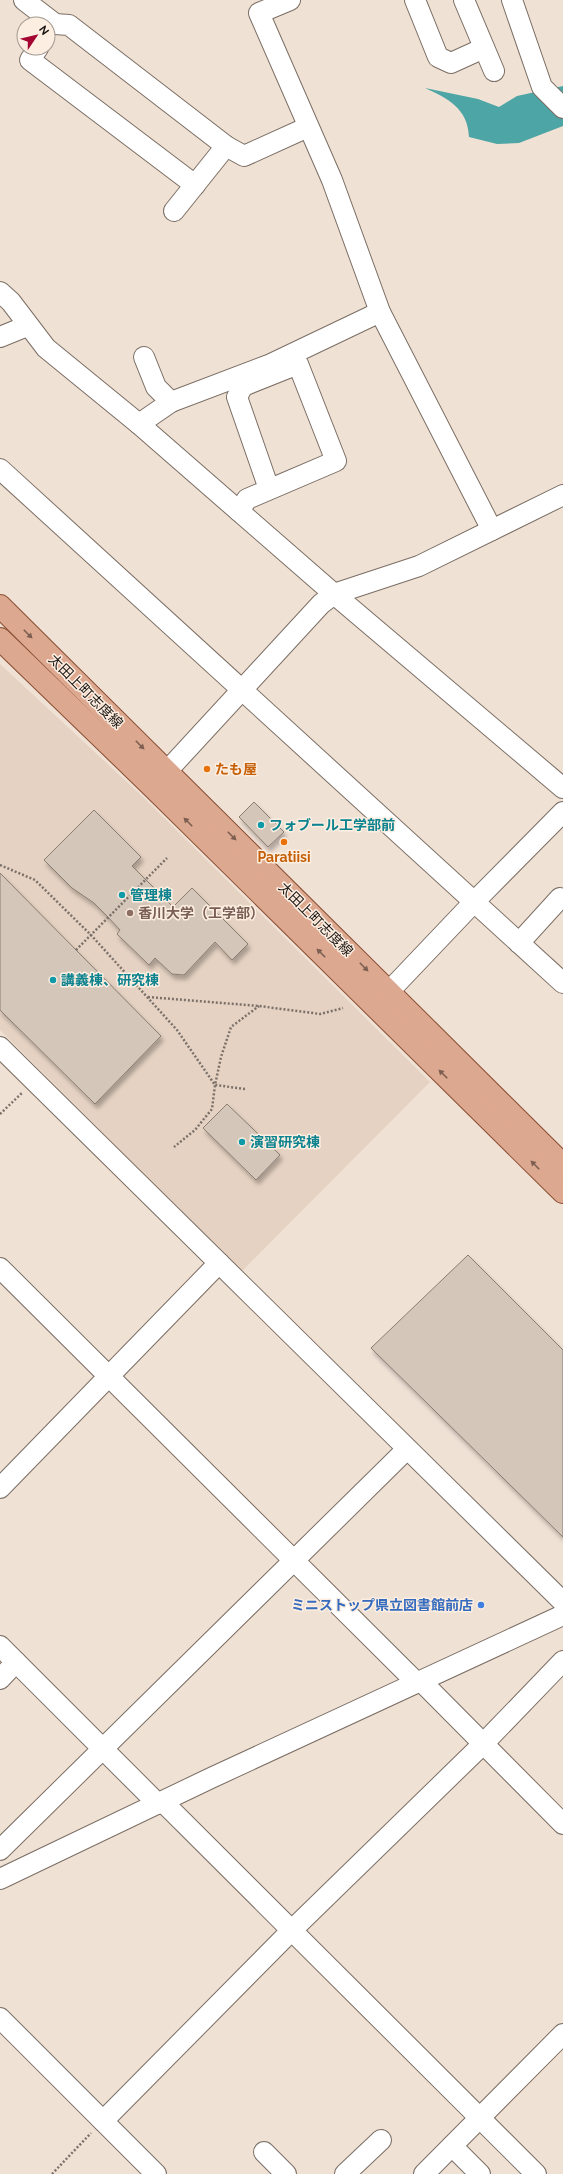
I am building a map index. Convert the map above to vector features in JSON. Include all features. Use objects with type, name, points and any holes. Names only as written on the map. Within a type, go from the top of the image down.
[{"type":"main road","name":"太田上町志度線","points":[[0,606],[160,779],[382,999],[563,1192]]},
{"type":"main road","name":"太田上町志度線","points":[[0,639],[160,779]]},
{"type":"main road","name":"太田上町志度線","points":[[382,999],[563,1165]]},
{"type":"street","points":[[24,0],[39,16]]},
{"type":"street","points":[[290,0],[259,13],[332,180],[380,312],[492,530]]},
{"type":"street","points":[[415,0],[438,57],[451,63],[484,48]]},
{"type":"street","points":[[464,0],[494,71]]},
{"type":"street","points":[[512,0],[542,86],[563,108]]},
{"type":"street","points":[[56,29],[70,25],[226,146],[244,156],[308,127]]},
{"type":"street","points":[[33,56],[30,60],[195,185]]},
{"type":"street","points":[[174,211],[226,146]]},
{"type":"street","points":[[0,292],[11,302],[27,326],[46,348],[138,424],[334,594],[563,788]]},
{"type":"street","points":[[138,424],[171,402],[271,364],[380,312]]},
{"type":"street","points":[[0,337],[27,326]]},
{"type":"street","points":[[144,357],[156,387],[171,402]]},
{"type":"street","points":[[239,511],[247,499],[336,461],[298,364],[243,386],[237,397],[270,489]]},
{"type":"street","points":[[0,469],[563,983]]},
{"type":"street","points":[[160,779],[321,604],[334,594],[419,566],[563,495]]},
{"type":"street","points":[[382,999],[474,902],[563,812]]},
{"type":"street","points":[[519,943],[560,898]]},
{"type":"street","points":[[0,1048],[563,1602]]},
{"type":"street","points":[[0,1488],[219,1264]]},
{"type":"street","points":[[0,1268],[294,1561],[483,1744],[563,1824]]},
{"type":"street","points":[[0,1850],[407,1449]]},
{"type":"street","points":[[0,1879],[419,1682],[559,1623]]},
{"type":"street","points":[[0,1646],[102,1749],[161,1803],[292,1930],[536,2174]]},
{"type":"street","points":[[103,2121],[292,1930],[483,1744],[563,1661]]},
{"type":"street","points":[[0,1679],[16,1662]]},
{"type":"street","points":[[0,2018],[156,2174]]},
{"type":"street","points":[[424,2174],[563,2034]]},
{"type":"street","points":[[345,2174],[381,2140]]},
{"type":"street","points":[[452,2146],[480,2174]]},
{"type":"street","points":[[264,2152],[286,2174]]},
{"type":"path","points":[[76,950],[167,858]]},
{"type":"path","points":[[0,865],[35,880],[91,935],[177,1030],[215,1085],[245,1089]]},
{"type":"path","points":[[147,997],[259,1006],[320,1014],[343,1008]]},
{"type":"path","points":[[174,1147],[195,1130],[212,1109],[221,1057],[231,1027],[259,1006]]},
{"type":"path","points":[[0,1114],[34,1081]]},
{"type":"path","points":[[52,2174],[103,2121]]},
{"type":"shaded area","name":"香川大学（工学部）","points":[[0,664],[143,797],[430,1082],[242,1271],[0,1030]]},
{"type":"water","points":[[563,86],[563,126],[519,143],[497,144],[469,137],[465,119],[455,105],[425,88],[478,99],[499,107],[517,96]]},
{"type":"building","name":"フォブール工学部前","points":[[254,802],[284,832],[268,847],[239,817]]},
{"type":"building","name":"管理棟","points":[[94,810],[141,857],[132,866],[173,907],[192,888],[248,944],[232,960],[215,942],[184,975],[172,974],[155,958],[149,965],[117,934],[120,930],[94,903],[72,888],[44,860]]},
{"type":"building","name":"講義棟、研究棟","points":[[0,873],[161,1036],[95,1104],[0,1010]]},
{"type":"building","name":"演習研究棟","points":[[227,1104],[280,1155],[256,1180],[203,1128]]},
{"type":"building","points":[[468,1255],[563,1350],[563,1537],[371,1348]]},
{"type":"place","name":"たも屋","points":[[207,769]]},
{"type":"place","name":"フォブール工学部前","points":[[261,825]]},
{"type":"place","name":"Paratiisi","points":[[284,842]]},
{"type":"place","name":"管理棟","points":[[122,895]]},
{"type":"place","name":"香川大学（工学部）","points":[[130,913]]},
{"type":"place","name":"講義棟、研究棟","points":[[53,980]]},
{"type":"place","name":"演習研究棟","points":[[242,1142]]},
{"type":"place","name":"ミニストップ県立図書館前店","points":[[481,1605]]}]
